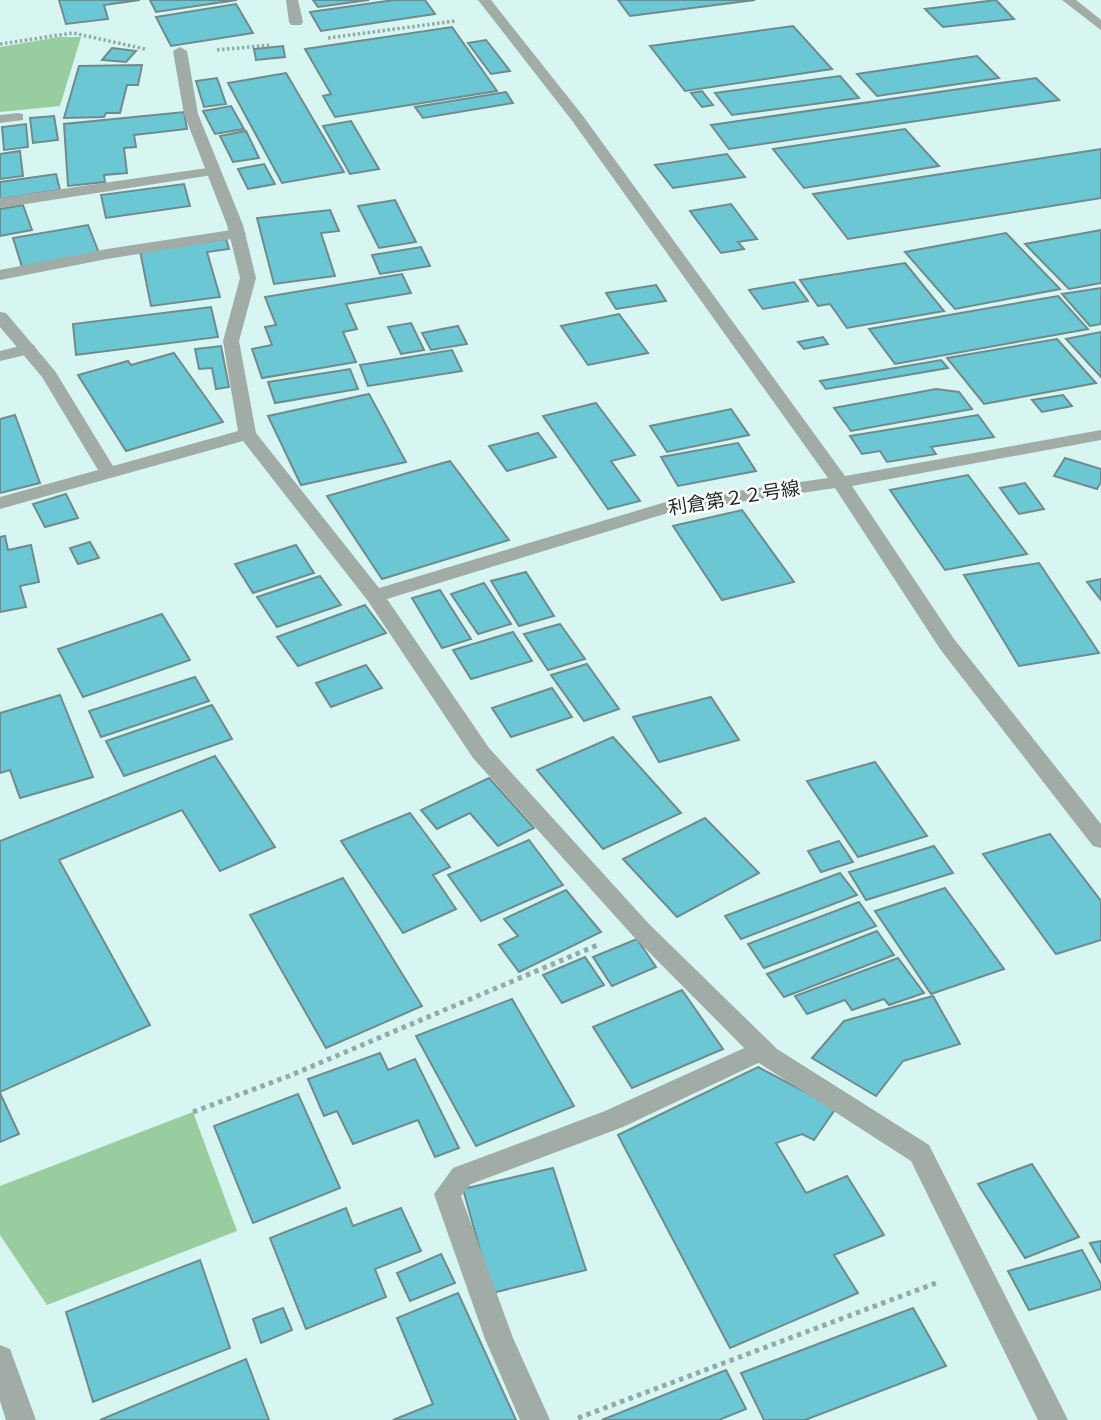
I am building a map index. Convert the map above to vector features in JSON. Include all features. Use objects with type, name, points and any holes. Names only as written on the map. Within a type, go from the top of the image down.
[{"type":"street","points":[[292,0],[296,22]]},
{"type":"street","points":[[485,0],[578,119],[840,482],[947,644],[1101,840]]},
{"type":"street","points":[[1068,0],[1101,26]]},
{"type":"street","points":[[180,51],[191,114],[238,234],[248,278],[231,341],[247,433],[375,596],[481,753],[640,930],[762,1050],[920,1153],[1053,1420]]},
{"type":"street","points":[[0,119],[18,117]]},
{"type":"street","points":[[0,203],[214,170]]},
{"type":"street","points":[[0,275],[107,254],[238,234]]},
{"type":"street","points":[[0,317],[49,375],[108,472]]},
{"type":"street","points":[[0,356],[28,349]]},
{"type":"street","points":[[0,503],[247,433]]},
{"type":"street","name":"利倉第２２号線","points":[[375,596],[669,507],[840,482],[1101,435]]},
{"type":"street","points":[[535,1420],[499,1339],[447,1194],[462,1175],[614,1119],[762,1050]]},
{"type":"street","points":[[0,1358],[22,1420]]},
{"type":"path","points":[[328,38],[498,16]]},
{"type":"path","points":[[0,44],[73,33],[138,49],[180,51],[279,44]]},
{"type":"path","points":[[193,1112],[289,1076],[598,945],[640,930]]},
{"type":"path","points":[[571,1420],[976,1268]]},
{"type":"green space","points":[[59,37],[81,37],[60,106],[0,112],[0,47]]},
{"type":"green space","points":[[193,1112],[237,1231],[47,1305],[0,1235],[0,1186]]},
{"type":"building","points":[[59,0],[140,0],[104,5],[108,19],[66,24]]},
{"type":"building","points":[[150,0],[237,0],[156,12]]},
{"type":"building","points":[[313,0],[369,0],[318,7]]},
{"type":"building","points":[[394,0],[425,0],[435,14],[321,31],[310,12]]},
{"type":"building","points":[[618,0],[755,0],[630,16]]},
{"type":"building","points":[[996,0],[1014,19],[943,27],[925,9]]},
{"type":"building","points":[[236,4],[253,33],[171,46],[156,17]]},
{"type":"building","points":[[793,26],[832,69],[685,91],[650,46]]},
{"type":"building","points":[[452,27],[497,91],[335,117],[323,96],[331,94],[305,49]]},
{"type":"building","points":[[486,40],[510,71],[491,74],[468,43]]},
{"type":"building","points":[[283,46],[285,57],[256,60],[254,49]]},
{"type":"building","points":[[112,48],[136,51],[126,62],[102,60]]},
{"type":"building","points":[[977,56],[999,78],[877,96],[857,74]]},
{"type":"building","points":[[142,65],[138,85],[127,85],[120,113],[106,113],[104,117],[64,118],[79,66]]},
{"type":"building","points":[[286,73],[344,172],[282,183],[228,83]]},
{"type":"building","points":[[840,76],[859,98],[732,115],[715,93]]},
{"type":"building","points":[[217,78],[226,104],[204,107],[196,81]]},
{"type":"building","points":[[1036,78],[1059,100],[729,149],[711,125]]},
{"type":"building","points":[[702,91],[713,105],[702,107],[691,93]]},
{"type":"building","points":[[506,92],[513,103],[423,118],[415,107]]},
{"type":"building","points":[[231,106],[244,129],[215,134],[203,111]]},
{"type":"building","points":[[184,112],[187,129],[134,135],[136,147],[124,148],[127,173],[104,175],[105,182],[68,186],[64,124]]},
{"type":"building","points":[[54,116],[58,140],[33,143],[30,118]]},
{"type":"building","points":[[351,121],[379,169],[350,174],[323,126]]},
{"type":"building","points":[[26,124],[28,147],[4,150],[2,127]]},
{"type":"building","points":[[905,129],[939,166],[804,188],[773,149]]},
{"type":"building","points":[[246,131],[259,158],[233,162],[220,136]]},
{"type":"building","points":[[1101,149],[1101,198],[848,239],[813,194]]},
{"type":"building","points":[[20,151],[23,176],[0,179],[0,154]]},
{"type":"building","points":[[727,154],[745,177],[673,188],[655,165]]},
{"type":"building","points":[[264,164],[275,184],[248,189],[238,169]]},
{"type":"building","points":[[56,174],[60,190],[0,199],[0,182]]},
{"type":"building","points":[[184,184],[190,206],[106,218],[101,195]]},
{"type":"building","points":[[395,200],[416,242],[379,248],[358,206]]},
{"type":"building","points":[[731,204],[757,239],[738,242],[744,249],[721,253],[690,211]]},
{"type":"building","points":[[23,205],[32,230],[0,236],[0,209]]},
{"type":"building","points":[[330,210],[339,231],[321,233],[335,276],[274,284],[257,218]]},
{"type":"building","points":[[88,225],[99,253],[22,267],[13,238]]},
{"type":"building","points":[[1101,230],[1101,283],[1069,289],[1025,244]]},
{"type":"building","points":[[1006,233],[1060,289],[955,309],[905,252]]},
{"type":"building","points":[[226,239],[229,249],[207,252],[220,297],[151,306],[140,251]]},
{"type":"building","points":[[421,247],[430,266],[380,274],[372,255]]},
{"type":"building","points":[[905,263],[944,311],[847,328],[830,304],[818,306],[800,280]]},
{"type":"building","points":[[402,274],[411,293],[346,304],[357,329],[343,332],[356,362],[262,378],[252,349],[272,345],[265,327],[276,325],[265,297]]},
{"type":"building","points":[[794,282],[808,301],[763,309],[749,290]]},
{"type":"building","points":[[656,285],[666,301],[616,309],[606,293]]},
{"type":"building","points":[[1101,288],[1101,324],[1090,326],[1062,294]]},
{"type":"building","points":[[1058,296],[1088,329],[895,364],[869,329]]},
{"type":"building","points":[[211,307],[218,337],[76,355],[73,324]]},
{"type":"building","points":[[619,314],[648,353],[588,365],[561,326]]},
{"type":"building","points":[[411,323],[424,350],[401,354],[388,327]]},
{"type":"building","points":[[458,326],[467,344],[431,350],[422,333]]},
{"type":"building","points":[[1101,332],[1101,377],[1066,339]]},
{"type":"building","points":[[823,337],[828,344],[804,349],[798,342]]},
{"type":"building","points":[[1057,339],[1096,383],[984,404],[947,358]]},
{"type":"building","points":[[221,346],[229,387],[216,389],[212,368],[199,369],[195,349]]},
{"type":"building","points":[[452,350],[462,371],[368,386],[360,365]]},
{"type":"building","points":[[174,353],[223,422],[126,451],[78,375],[128,361],[131,365]]},
{"type":"building","points":[[941,360],[948,368],[826,389],[820,381]]},
{"type":"building","points":[[350,369],[358,389],[275,403],[268,382]]},
{"type":"building","points":[[936,389],[959,392],[972,409],[851,431],[834,408]]},
{"type":"building","points":[[369,394],[406,462],[301,485],[268,416]]},
{"type":"building","points":[[1063,395],[1072,406],[1042,412],[1032,400]]},
{"type":"building","points":[[596,403],[635,455],[611,461],[640,501],[608,509],[543,416]]},
{"type":"building","points":[[731,409],[749,435],[667,452],[650,426]]},
{"type":"building","points":[[15,415],[40,483],[0,493],[0,419]]},
{"type":"building","points":[[978,415],[994,437],[931,447],[936,454],[887,462],[880,451],[862,454],[850,436]]},
{"type":"building","points":[[538,433],[556,457],[507,471],[489,446]]},
{"type":"building","points":[[738,443],[756,471],[678,486],[661,457]]},
{"type":"building","points":[[1065,458],[1101,469],[1101,482],[1097,489],[1054,476]]},
{"type":"building","points":[[450,461],[509,540],[382,579],[327,496]]},
{"type":"building","points":[[968,475],[1027,554],[945,570],[890,490]]},
{"type":"building","points":[[1025,483],[1044,509],[1019,514],[1000,488]]},
{"type":"building","points":[[66,494],[78,518],[45,527],[33,504]]},
{"type":"building","points":[[742,510],[794,582],[722,600],[673,526]]},
{"type":"building","points":[[5,536],[8,550],[31,545],[39,582],[20,586],[26,607],[0,612],[0,537]]},
{"type":"building","points":[[90,542],[99,558],[78,564],[70,548]]},
{"type":"building","points":[[296,545],[314,573],[253,593],[235,564]]},
{"type":"building","points":[[1039,563],[1099,653],[1019,666],[964,575]]},
{"type":"building","points":[[526,572],[554,616],[519,626],[491,581]]},
{"type":"building","points":[[320,576],[341,605],[277,627],[257,597]]},
{"type":"building","points":[[1101,579],[1101,600],[1087,582]]},
{"type":"building","points":[[484,583],[511,624],[478,634],[451,594]]},
{"type":"building","points":[[440,590],[471,639],[442,648],[412,598]]},
{"type":"building","points":[[365,605],[386,633],[298,666],[277,637]]},
{"type":"building","points":[[162,614],[190,660],[83,697],[58,649]]},
{"type":"building","points":[[560,624],[585,659],[548,670],[524,634]]},
{"type":"building","points":[[513,632],[532,661],[471,679],[453,650]]},
{"type":"building","points":[[587,664],[619,709],[584,721],[551,675]]},
{"type":"building","points":[[366,665],[382,688],[331,707],[316,683]]},
{"type":"building","points":[[195,677],[209,701],[101,737],[89,711]]},
{"type":"building","points":[[552,688],[572,717],[511,737],[492,708]]},
{"type":"building","points":[[60,695],[93,777],[20,798],[10,770],[0,773],[0,713]]},
{"type":"building","points":[[711,697],[739,740],[659,762],[633,717]]},
{"type":"building","points":[[212,705],[232,739],[124,776],[106,741]]},
{"type":"building","points":[[613,737],[681,813],[603,849],[537,770]]},
{"type":"building","points":[[215,756],[275,847],[220,871],[182,810],[59,860],[150,1025],[0,1092],[0,841]]},
{"type":"building","points":[[875,762],[927,836],[858,857],[807,781]]},
{"type":"building","points":[[489,778],[534,828],[498,846],[470,813],[437,829],[421,810]]},
{"type":"building","points":[[410,813],[450,867],[433,875],[456,909],[403,933],[341,841]]},
{"type":"building","points":[[705,818],[759,873],[677,917],[623,859]]},
{"type":"building","points":[[1050,834],[1101,901],[1101,940],[1056,954],[983,854]]},
{"type":"building","points":[[529,840],[563,885],[481,921],[448,875]]},
{"type":"building","points":[[839,841],[853,862],[821,872],[808,851]]},
{"type":"building","points":[[934,846],[953,873],[866,900],[849,872]]},
{"type":"building","points":[[840,873],[857,895],[741,939],[725,916]]},
{"type":"building","points":[[343,878],[422,1006],[326,1048],[250,915]]},
{"type":"building","points":[[945,888],[1004,969],[931,994],[875,911]]},
{"type":"building","points":[[566,890],[601,932],[519,972],[499,945],[518,936],[504,919]]},
{"type":"building","points":[[859,902],[876,926],[764,968],[748,944]]},
{"type":"building","points":[[877,931],[894,955],[784,997],[767,974]]},
{"type":"building","points":[[637,939],[656,967],[612,986],[593,957]]},
{"type":"building","points":[[585,957],[604,985],[562,1003],[543,975]]},
{"type":"building","points":[[898,958],[924,993],[889,1005],[884,999],[852,1010],[845,1000],[807,1014],[795,996]]},
{"type":"building","points":[[682,990],[723,1049],[632,1088],[593,1027]]},
{"type":"building","points":[[933,996],[960,1044],[903,1061],[876,1096],[812,1058],[844,1021]]},
{"type":"building","points":[[512,999],[574,1106],[476,1146],[416,1036]]},
{"type":"building","points":[[380,1053],[388,1070],[415,1059],[459,1148],[435,1157],[418,1120],[353,1144],[337,1111],[324,1116],[308,1079]]},
{"type":"building","points":[[758,1067],[836,1108],[814,1140],[802,1134],[776,1143],[806,1193],[847,1176],[884,1235],[834,1255],[858,1293],[730,1348],[618,1135]]},
{"type":"building","points":[[0,1093],[19,1134],[0,1142]]},
{"type":"building","points":[[298,1094],[340,1188],[253,1223],[214,1126]]},
{"type":"building","points":[[1032,1164],[1079,1237],[1025,1258],[978,1184]]},
{"type":"building","points":[[553,1168],[586,1270],[492,1293],[463,1189]]},
{"type":"building","points":[[346,1208],[353,1226],[401,1208],[421,1251],[375,1269],[386,1297],[306,1329],[270,1238]]},
{"type":"building","points":[[1101,1241],[1101,1263],[1090,1243]]},
{"type":"building","points":[[1082,1250],[1101,1284],[1101,1289],[1029,1310],[1008,1271]]},
{"type":"building","points":[[441,1254],[455,1283],[410,1301],[397,1273]]},
{"type":"building","points":[[200,1260],[230,1348],[93,1402],[66,1312]]},
{"type":"building","points":[[458,1293],[516,1420],[393,1420],[433,1404],[397,1318]]},
{"type":"building","points":[[283,1308],[292,1330],[261,1343],[253,1319]]},
{"type":"building","points":[[913,1308],[946,1366],[805,1420],[764,1420],[741,1373]]},
{"type":"building","points":[[246,1359],[269,1420],[100,1420]]},
{"type":"building","points":[[726,1370],[746,1409],[719,1420],[602,1420]]}]
